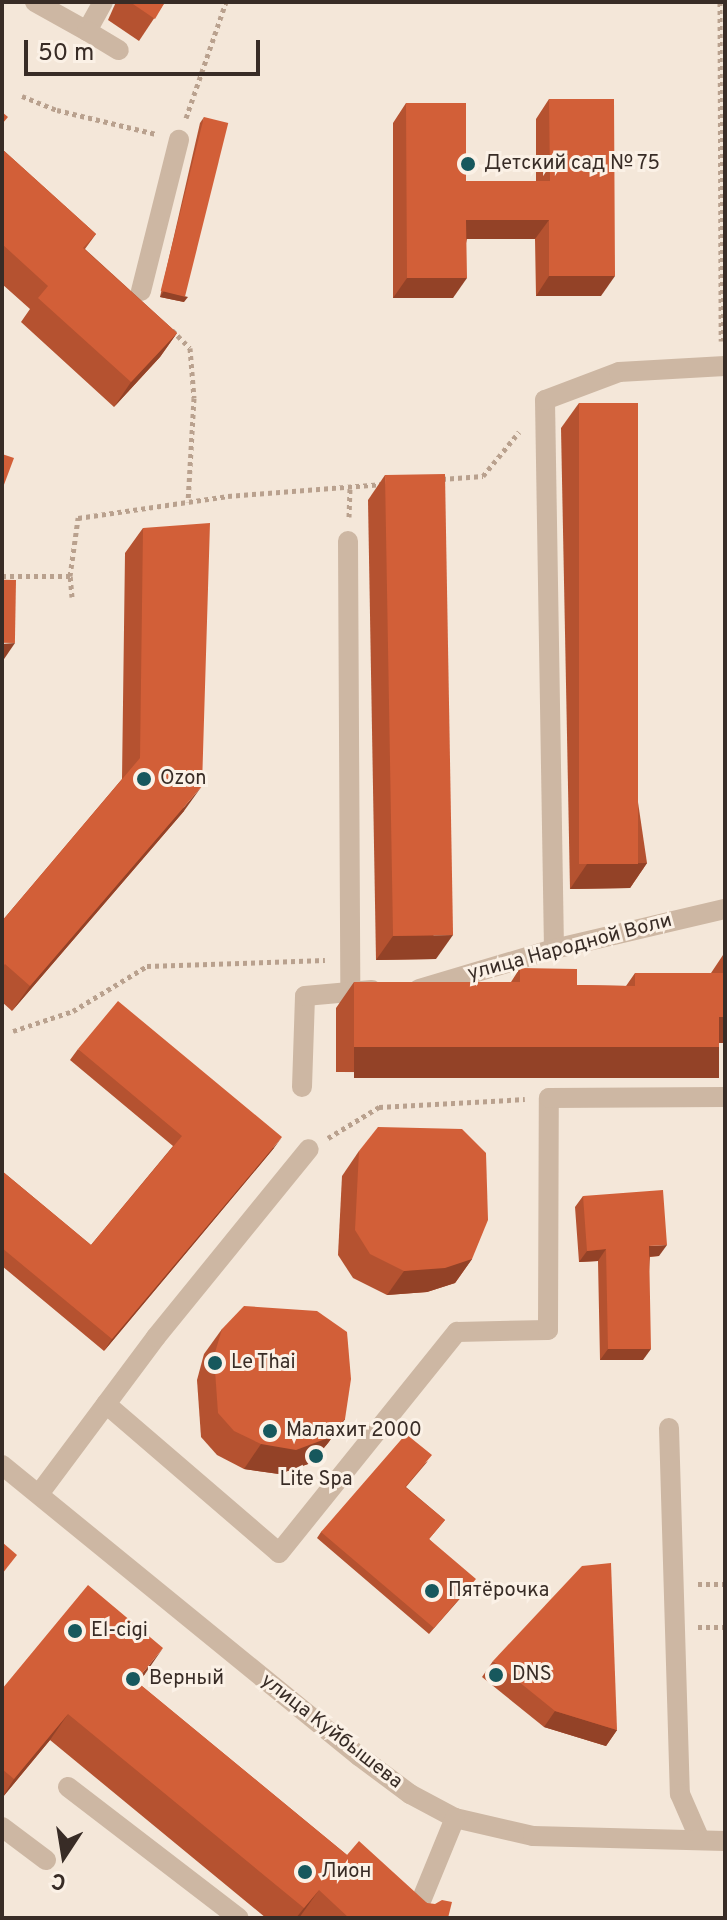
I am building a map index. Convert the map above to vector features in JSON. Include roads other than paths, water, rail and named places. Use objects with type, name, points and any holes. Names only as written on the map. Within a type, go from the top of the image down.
[{"type":"street","points":[[35,2],[119,50]]},
{"type":"street","points":[[87,31],[103,2]]},
{"type":"street","points":[[141,291],[179,140]]},
{"type":"street","points":[[554,949],[545,400],[619,372],[723,366]]},
{"type":"street","points":[[348,541],[350,991]]},
{"type":"street","name":"улица Народной Воли","points":[[302,1087],[305,996],[402,990],[554,949],[725,909]]},
{"type":"street","points":[[106,1404],[279,1553],[457,1332],[548,1330],[549,1098],[725,1097]]},
{"type":"street","points":[[39,1494],[106,1404],[309,1149]]},
{"type":"street","points":[[669,1428],[680,1794],[700,1840]]},
{"type":"street","name":"улица Куйбышева","points":[[2,1465],[359,1756],[410,1794],[455,1818],[533,1836],[725,1841]]},
{"type":"street","points":[[68,1787],[239,1918]]},
{"type":"street","points":[[414,1918],[455,1818]]},
{"type":"street","points":[[2,1827],[46,1860]]},
{"type":"place","name":"Детский сад № 75","points":[[468,164]]},
{"type":"place","name":"Ozon","points":[[144,779]]},
{"type":"place","name":"Le Thai","points":[[215,1363]]},
{"type":"place","name":"Малахит 2000","points":[[270,1431]]},
{"type":"place","name":"Lite Spa","points":[[316,1456]]},
{"type":"place","name":"Пятёрочка","points":[[432,1591]]},
{"type":"place","name":"El-cigi","points":[[75,1631]]},
{"type":"place","name":"DNS","points":[[496,1675]]},
{"type":"place","name":"Верный","points":[[133,1679]]},
{"type":"place","name":"Лион","points":[[305,1872]]}]
